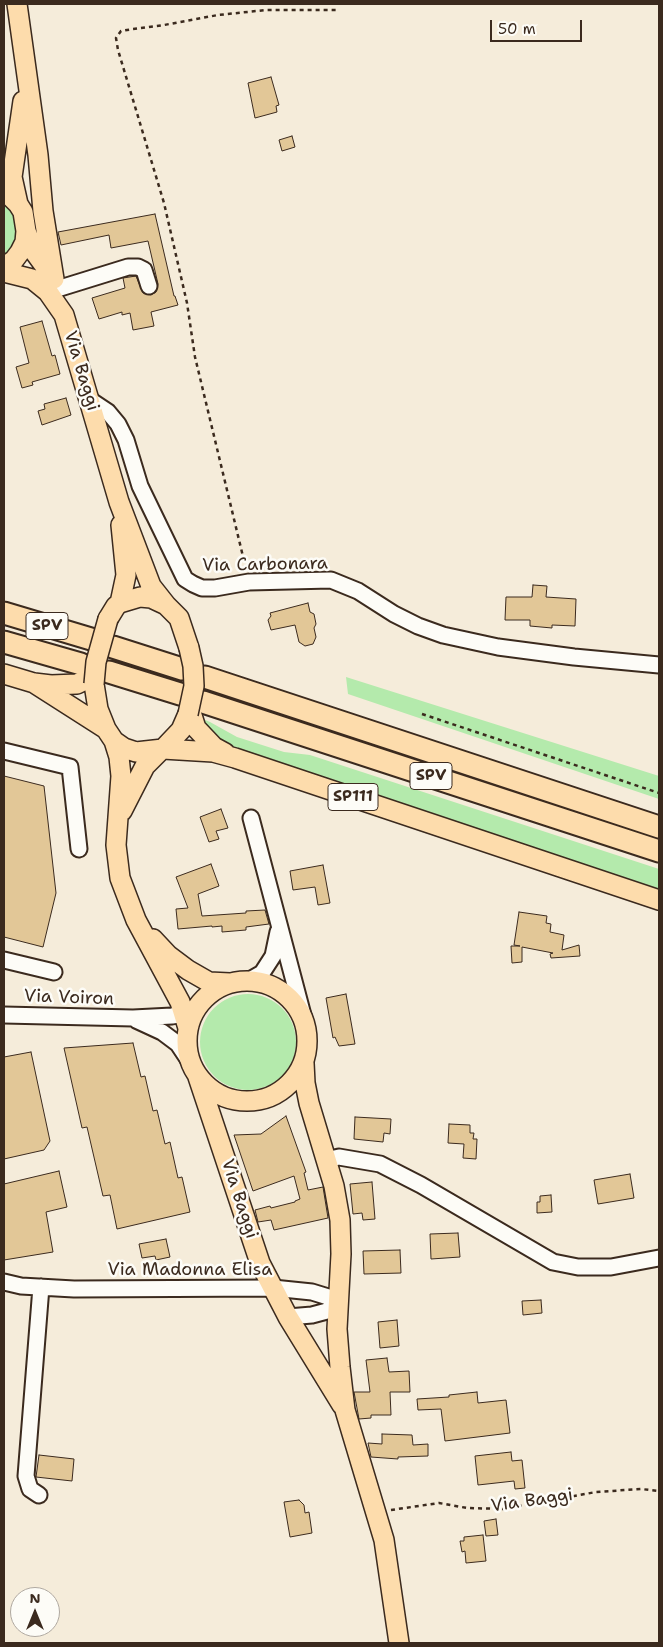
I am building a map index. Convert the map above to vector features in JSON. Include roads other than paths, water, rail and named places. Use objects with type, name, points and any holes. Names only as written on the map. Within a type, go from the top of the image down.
[{"type":"highway","name":"SPV","points":[[4,613],[91,640]]},
{"type":"highway","name":"SPV","points":[[4,642],[190,707],[659,851]]},
{"type":"highway","points":[[113,647],[182,669]]},
{"type":"highway","name":"SPV","points":[[205,677],[659,827]]},
{"type":"main road","points":[[17,4],[44,211],[56,284],[64,315]]},
{"type":"main road","points":[[4,267],[14,260],[25,242],[26,222],[11,198],[12,177],[21,127],[26,72]]},
{"type":"main road","points":[[26,231],[33,250],[56,284]]},
{"type":"main road","name":"Via Baggi","points":[[4,272],[32,279],[48,292],[64,315],[120,502],[150,586],[179,618],[193,666],[194,686],[190,707],[181,730],[146,766],[119,817]]},
{"type":"main road","name":"Via Baggi","points":[[120,502],[126,575],[120,603]]},
{"type":"main road","points":[[93,672],[108,619],[116,606],[140,597],[151,598],[166,605]]},
{"type":"main road","name":"Via Baggi","points":[[93,672],[98,709],[119,757],[121,776],[116,845],[120,878],[136,920],[189,1017],[187,1051],[260,1263],[288,1317],[345,1410]]},
{"type":"main road","name":"SP111","points":[[4,674],[34,683],[67,685],[93,672]]},
{"type":"main road","name":"SP111","points":[[34,683],[110,735],[124,748],[136,752],[186,749],[213,752],[235,758],[659,900]]},
{"type":"main road","name":"SP111","points":[[190,707],[196,728],[214,747],[235,758]]},
{"type":"main road","name":"Via Baggi","points":[[136,920],[168,955],[188,970],[209,982],[266,984],[282,992],[295,1004],[304,1019],[307,1041],[304,1063],[305,1083],[309,1103],[334,1186],[340,1220],[341,1254],[337,1330],[345,1410],[384,1540],[399,1643]]},
{"type":"main road","name":"Via Baggi","points":[[189,1017],[205,998],[217,989],[239,982]]},
{"type":"main road","name":"Via Baggi","points":[[194,1069],[209,1088],[223,1097],[239,1101],[255,1101],[271,1097],[285,1089],[296,1077],[304,1063]]},
{"type":"street","points":[[56,284],[128,267],[138,267],[144,270],[149,286]]},
{"type":"street","name":"Via Carbonara","points":[[90,400],[108,412],[118,424],[126,440],[140,486],[185,578],[193,584],[202,588],[215,588],[249,582],[331,580],[358,591],[394,614],[418,626],[443,635],[498,647],[659,665]]},
{"type":"street","points":[[4,751],[70,767],[79,849]]},
{"type":"street","name":"Via Baggi","points":[[251,818],[304,1019]]},
{"type":"street","name":"Via Baggi","points":[[239,982],[262,972],[273,956],[279,928]]},
{"type":"street","points":[[4,960],[54,972]]},
{"type":"street","points":[[157,1017],[166,1009],[171,1000],[172,987]]},
{"type":"street","name":"Via Voiron","points":[[4,1015],[133,1018],[189,1017]]},
{"type":"street","name":"Via Voiron","points":[[133,1018],[162,1032],[178,1044],[194,1069]]},
{"type":"street","points":[[326,1160],[339,1158],[380,1164],[553,1262],[578,1267],[611,1267],[659,1258]]},
{"type":"street","name":"Via Madonna Elisa","points":[[4,1282],[21,1286],[41,1287],[273,1288],[312,1292],[338,1300]]},
{"type":"street","points":[[39,1496],[30,1489],[26,1476],[41,1287]]},
{"type":"street","points":[[288,1317],[312,1315],[327,1310],[338,1300]]}]
